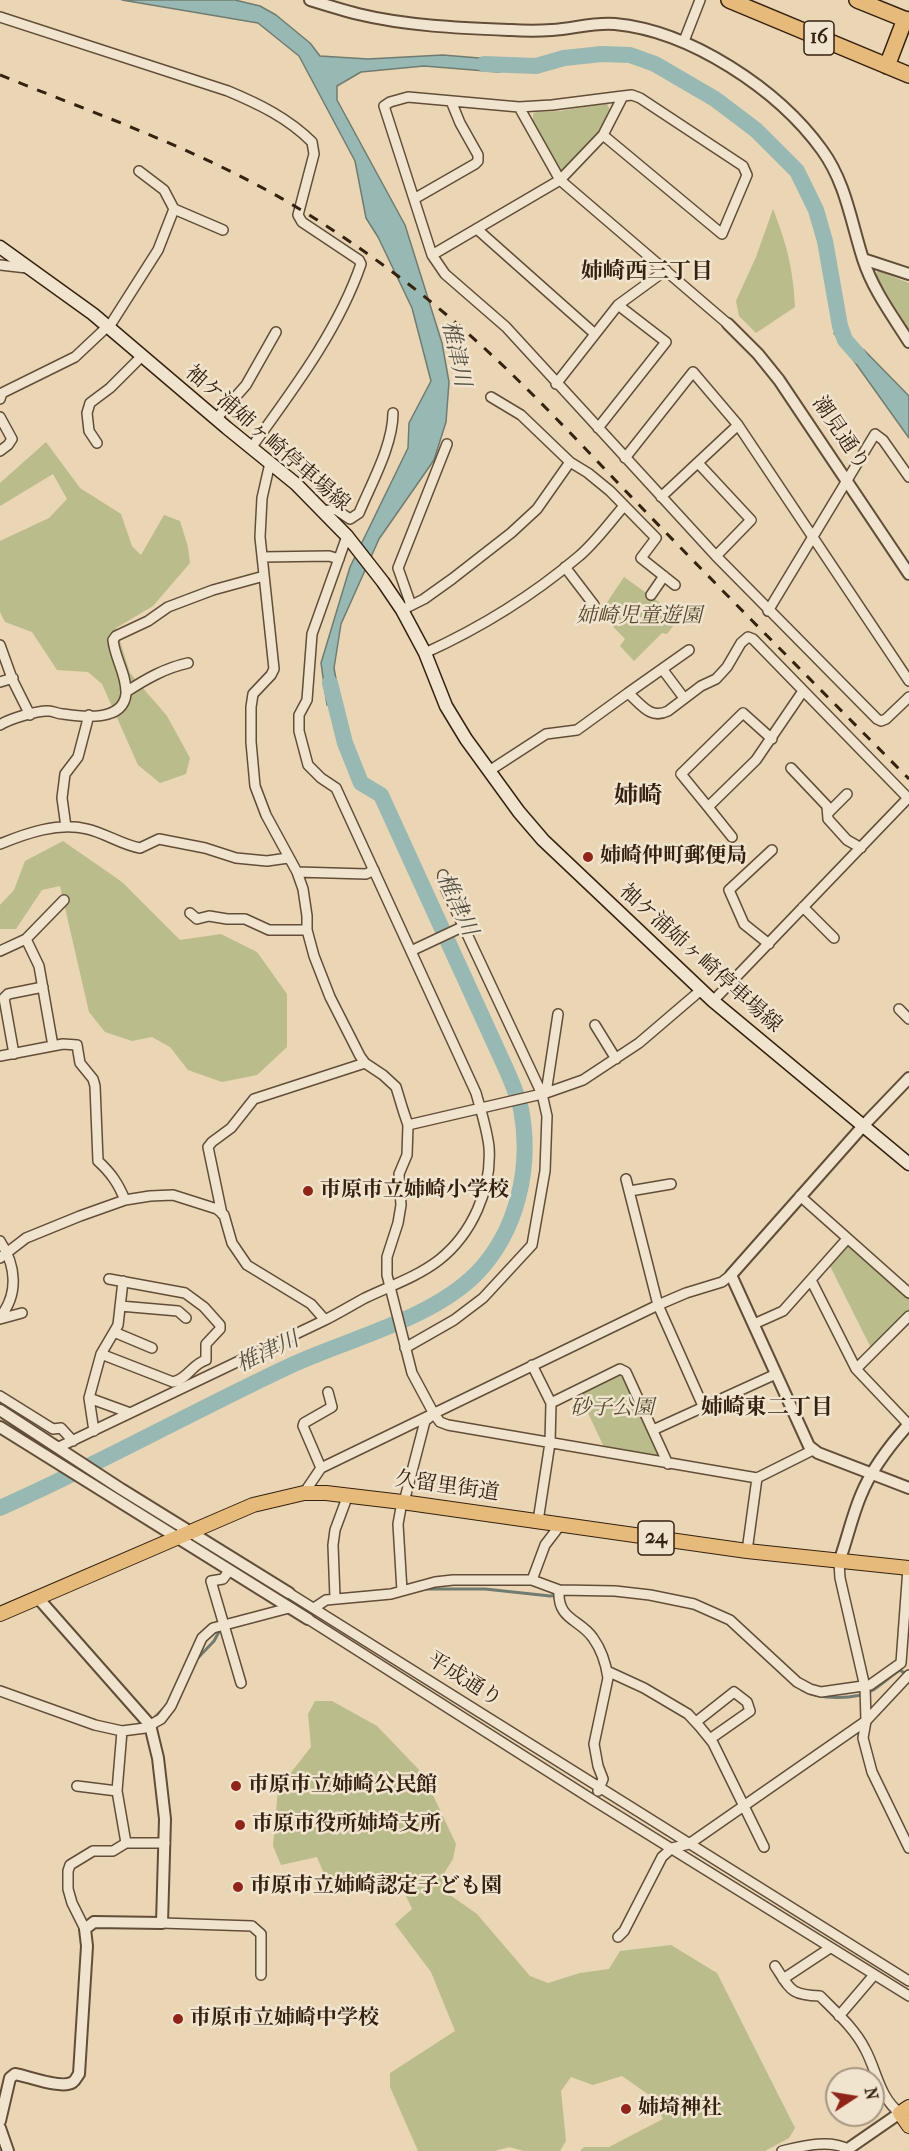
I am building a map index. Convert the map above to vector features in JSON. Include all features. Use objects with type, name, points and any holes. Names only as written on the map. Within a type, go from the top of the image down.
[{"type":"highway","name":"16","points":[[729,0],[909,75]]},
{"type":"highway","name":"16","points":[[857,0],[907,20],[887,66]]},
{"type":"main road","name":"袖ケ浦姉ヶ崎停車場線","points":[[0,247],[108,327],[324,511],[347,536],[390,592],[407,608],[446,706],[519,812],[558,855],[713,1001],[909,1164]]},
{"type":"main road","name":"久留里街道","points":[[0,1614],[253,1504],[304,1493],[348,1495],[747,1551],[908,1568]]},
{"type":"main road","points":[[904,2110],[909,2126]]},
{"type":"street","points":[[310,0],[358,14],[423,24],[553,30],[584,24],[612,23],[640,27],[684,41],[736,72],[782,106],[822,150],[846,196],[863,259],[875,291],[909,342]]},
{"type":"street","points":[[684,41],[700,0]]},
{"type":"street","points":[[0,17],[237,95],[280,116],[312,142],[314,154],[298,215],[302,222],[359,260],[361,264],[352,291],[321,346],[251,448]]},
{"type":"street","points":[[603,135],[722,234],[747,175],[743,166],[640,98],[632,95],[519,107],[408,98],[390,102],[384,106],[432,255],[445,274],[506,327],[556,384],[768,611],[877,719],[882,721],[886,719],[909,697]]},
{"type":"street","points":[[432,255],[560,180],[603,135],[623,96]]},
{"type":"street","points":[[414,199],[478,161],[478,155],[451,101]]},
{"type":"street","points":[[519,107],[560,180],[728,324]]},
{"type":"street","points":[[139,171],[164,190],[174,209],[223,230]]},
{"type":"street","points":[[0,399],[2,393],[75,357],[108,327],[158,250],[174,209]]},
{"type":"street","points":[[478,230],[595,334]]},
{"type":"street","points":[[863,259],[909,274]]},
{"type":"street","points":[[0,265],[30,269]]},
{"type":"street","points":[[556,384],[618,304],[666,270]]},
{"type":"street","points":[[598,428],[666,342],[618,304]]},
{"type":"street","name":"潮見通り","points":[[728,324],[759,354],[779,380],[909,574]]},
{"type":"street","points":[[216,419],[246,385],[276,332]]},
{"type":"street","points":[[97,443],[89,431],[87,413],[90,403],[110,388],[142,356]]},
{"type":"street","points":[[625,458],[693,372],[738,425],[909,681]]},
{"type":"street","points":[[491,397],[521,415],[570,462],[610,491],[656,538],[641,558],[675,585]]},
{"type":"street","points":[[324,511],[335,509],[350,519],[358,513],[389,438],[393,413]]},
{"type":"street","points":[[0,417],[12,439],[0,451]]},
{"type":"street","points":[[661,497],[738,425]]},
{"type":"street","points":[[768,611],[875,434],[883,440],[909,477]]},
{"type":"street","points":[[447,444],[398,568],[407,608],[452,579],[537,509],[570,462]]},
{"type":"street","points":[[270,463],[262,498],[260,537],[274,669],[253,694],[251,742],[255,786],[260,802],[297,872],[303,889],[307,930],[314,956],[330,997],[365,1063],[396,1087],[408,1125],[407,1155],[399,1174],[401,1205],[387,1257],[389,1287],[412,1372],[434,1414],[440,1422],[448,1425],[757,1478],[813,1450]]},
{"type":"street","points":[[698,463],[751,520],[716,556]]},
{"type":"street","points":[[425,653],[486,623],[565,567],[579,556],[624,506]]},
{"type":"street","points":[[61,1448],[422,1271],[439,1260],[454,1245],[477,1212],[489,1160],[486,1131],[476,1094],[336,788],[308,765],[299,731],[299,715],[307,700],[312,634],[347,536]]},
{"type":"street","points":[[262,556],[329,556],[339,559]]},
{"type":"street","points":[[565,567],[594,605]]},
{"type":"street","points":[[0,725],[49,711],[89,715],[111,714],[119,710],[126,692],[114,648],[113,640],[116,636],[148,621],[168,608],[213,590],[264,576]]},
{"type":"street","points":[[651,595],[664,576]]},
{"type":"street","points":[[628,693],[643,707],[657,715],[668,711],[701,686],[716,679],[748,637],[753,639],[909,798],[713,1001]]},
{"type":"street","points":[[0,645],[30,715]]},
{"type":"street","points":[[489,771],[546,734],[578,730],[689,650]]},
{"type":"street","points":[[126,692],[163,670],[188,663]]},
{"type":"street","points":[[663,670],[684,698]]},
{"type":"street","points":[[0,682],[13,678]]},
{"type":"street","points":[[708,807],[756,760],[803,691]]},
{"type":"street","points":[[727,835],[681,774],[743,713],[772,739]]},
{"type":"street","points":[[66,827],[62,798],[65,774],[78,757],[89,715]]},
{"type":"street","points":[[791,768],[827,806],[828,819],[847,840],[861,848]]},
{"type":"street","points":[[828,813],[847,794]]},
{"type":"street","points":[[0,844],[37,832],[66,827],[87,829],[140,848],[159,839],[206,848],[236,858],[267,861],[288,858]]},
{"type":"street","points":[[769,944],[744,924],[729,890],[772,850]]},
{"type":"street","points":[[297,872],[366,874],[374,870]]},
{"type":"street","points":[[443,875],[443,883],[462,927],[544,1094]]},
{"type":"street","points":[[0,951],[26,939],[64,900]]},
{"type":"street","points":[[803,907],[834,938]]},
{"type":"street","points":[[190,913],[197,919],[208,916],[245,919],[270,930],[307,930]]},
{"type":"street","points":[[411,951],[462,927]]},
{"type":"street","points":[[26,939],[39,966],[53,1046]]},
{"type":"street","points":[[14,1054],[4,998],[9,994],[43,987]]},
{"type":"street","points":[[408,1125],[544,1094],[583,1080],[639,1043],[701,990]]},
{"type":"street","points":[[898,1008],[909,1018]]},
{"type":"street","points":[[405,1348],[454,1320],[483,1298],[532,1245],[545,1171],[547,1116],[544,1094],[558,1014]]},
{"type":"street","points":[[595,1025],[616,1059]]},
{"type":"street","points":[[0,1056],[53,1046],[77,1045],[80,1063],[93,1079],[98,1161],[112,1174],[125,1200]]},
{"type":"street","points":[[325,1320],[311,1304],[247,1265],[232,1243],[222,1214],[208,1147],[231,1128],[254,1100],[365,1063]]},
{"type":"street","points":[[304,1493],[321,1468],[657,1305],[722,1282],[862,1126],[909,1078]]},
{"type":"street","points":[[626,1179],[657,1305],[703,1406]]},
{"type":"street","points":[[630,1191],[671,1184]]},
{"type":"street","points":[[4,1256],[26,1238],[125,1200],[173,1194],[217,1209],[222,1214]]},
{"type":"street","points":[[800,1196],[909,1293]]},
{"type":"street","points":[[754,1324],[783,1311],[847,1239]]},
{"type":"street","points":[[0,1241],[4,1256],[12,1264],[13,1292],[8,1308],[0,1318]]},
{"type":"street","points":[[730,1275],[809,1446],[813,1450],[909,1488]]},
{"type":"street","points":[[109,1279],[185,1293],[204,1306],[220,1325],[220,1329],[206,1344],[206,1360],[217,1372]]},
{"type":"street","points":[[810,1280],[855,1369],[909,1425],[895,1440],[871,1474],[861,1496],[839,1562],[840,1578],[865,1687],[866,1721],[863,1738],[872,1772],[909,1848]]},
{"type":"street","points":[[94,1431],[89,1398],[101,1354],[118,1325],[123,1281]]},
{"type":"street","points":[[120,1306],[178,1311],[186,1318]]},
{"type":"street","points":[[0,1318],[22,1313]]},
{"type":"street","points":[[855,1369],[909,1316]]},
{"type":"street","points":[[114,1332],[152,1348]]},
{"type":"street","points":[[101,1354],[173,1382],[183,1379],[200,1362],[206,1360]]},
{"type":"street","points":[[532,1365],[550,1403],[550,1443],[538,1521]]},
{"type":"street","points":[[550,1403],[620,1369],[626,1372],[668,1464]]},
{"type":"street","points":[[653,1430],[776,1374]]},
{"type":"street","points":[[321,1468],[303,1426],[304,1423],[333,1407],[328,1392]]},
{"type":"street","points":[[0,1396],[53,1429],[61,1428],[73,1441]]},
{"type":"street","points":[[89,1398],[130,1413]]},
{"type":"street","name":"平成通り","points":[[0,1410],[121,1489],[192,1531],[909,1981]]},
{"type":"street","points":[[402,1591],[398,1524],[425,1421],[434,1414]]},
{"type":"street","name":"平成通り","points":[[0,1427],[909,1996]]},
{"type":"street","points":[[747,1551],[757,1478]]},
{"type":"street","points":[[335,1598],[333,1545],[335,1530],[348,1495]]},
{"type":"street","points":[[532,1580],[545,1545],[561,1524]]},
{"type":"street","points":[[314,1608],[326,1600],[335,1598],[366,1597],[453,1580],[532,1580],[559,1590],[615,1591],[650,1595],[694,1604],[730,1620],[784,1671],[810,1689],[821,1692],[865,1687],[905,1666],[908,1568]]},
{"type":"street","points":[[229,1571],[224,1579],[211,1581],[241,1683]]},
{"type":"street","points":[[559,1590],[558,1599],[562,1611],[594,1639],[607,1671],[605,1694],[594,1744],[603,1779],[593,1800]]},
{"type":"street","points":[[38,1598],[150,1725],[158,1758],[165,1819],[162,1923]]},
{"type":"street","points":[[0,1691],[95,1725],[122,1731],[137,1730],[161,1719],[171,1706],[202,1638],[213,1628],[289,1608]]},
{"type":"street","points":[[607,1671],[644,1688],[688,1714],[696,1722],[710,1739],[764,1847]]},
{"type":"street","points":[[618,1937],[624,1931],[662,1857],[672,1848],[689,1844],[866,1721],[909,1675]]},
{"type":"street","points":[[696,1722],[734,1692],[747,1702],[750,1711],[710,1739]]},
{"type":"street","points":[[122,1731],[117,1791],[126,1843]]},
{"type":"street","points":[[77,1786],[117,1791]]},
{"type":"street","points":[[0,2121],[10,2078],[15,2074],[66,2084],[73,2082],[79,2074],[87,1946],[85,1929],[68,1889],[70,1865],[93,1851],[113,1851],[120,1849],[126,1843],[165,1843]]},
{"type":"street","points":[[85,1929],[94,1922],[252,1926],[261,1934],[261,1975]]},
{"type":"street","points":[[783,1979],[830,1948]]},
{"type":"street","points":[[775,1966],[790,1989],[796,1994],[820,1996],[839,2016],[866,2050],[890,2105],[904,2110]]},
{"type":"street","points":[[839,2016],[874,1975]]},
{"type":"street","points":[[782,2151],[837,2143],[847,2150],[904,2110]]},
{"type":"street","points":[[0,2128],[8,2151]]},
{"type":"green space","points":[[607,103],[610,111],[600,131],[565,172],[561,172],[533,123],[533,114]]},
{"type":"green space","points":[[773,209],[789,257],[795,307],[756,333],[739,316],[736,301],[756,257]]},
{"type":"green space","points":[[878,271],[909,283],[909,329],[875,275]]},
{"type":"green space","points":[[46,442],[80,488],[121,514],[132,546],[141,555],[164,515],[180,521],[190,563],[153,606],[116,628],[130,673],[167,716],[190,758],[186,774],[160,783],[138,765],[102,684],[88,672],[57,670],[32,632],[5,622],[0,612],[0,541],[49,518],[67,499],[53,474],[0,506],[0,483]]},
{"type":"green space","name":"姉崎児童遊園","points":[[624,577],[680,617],[667,634],[662,633],[634,661],[620,646],[625,639],[600,613]]},
{"type":"green space","points":[[63,841],[122,882],[180,940],[221,934],[257,952],[287,994],[287,1047],[257,1075],[222,1082],[188,1070],[170,1047],[152,1037],[132,1041],[105,1032],[89,1012],[60,886],[42,890],[16,929],[0,929],[0,905],[14,890],[25,861]]},
{"type":"green space","points":[[846,1247],[850,1247],[909,1299],[909,1310],[871,1348],[830,1266]]},
{"type":"green space","name":"砂子公園","points":[[619,1374],[623,1376],[659,1454],[656,1457],[604,1447],[579,1394]]},
{"type":"green space","points":[[315,1701],[332,1701],[377,1726],[423,1774],[456,1844],[453,1859],[443,1875],[442,1886],[450,1895],[477,1914],[530,1976],[548,1983],[580,1973],[609,1969],[620,1951],[671,1945],[717,1973],[795,2128],[789,2138],[765,2151],[580,2151],[584,2147],[609,2147],[663,2119],[652,2097],[622,2076],[593,2085],[571,2077],[561,2091],[566,2141],[560,2151],[524,2151],[509,2147],[495,2151],[418,2151],[390,2087],[390,2073],[455,2031],[431,1972],[395,1924],[412,1909],[401,1885],[364,1875],[327,1881],[317,1857],[281,1865],[273,1846],[278,1789],[311,1747],[308,1714]]},
{"type":"water","points":[[122,0],[235,0],[260,6],[276,15],[310,43],[320,56],[368,59],[443,55],[503,60],[509,70],[498,72],[424,66],[361,72],[337,86],[337,100],[405,225],[442,343],[449,382],[446,422],[434,460],[379,539],[341,624],[334,668],[340,702],[327,705],[321,663],[350,567],[408,448],[409,423],[431,381],[412,308],[378,237],[366,218],[355,161],[299,56],[258,23]]},
{"type":"water","points":[[834,333],[864,350],[909,396],[909,438]]},
{"type":"waterway","name":"椎津川","points":[[484,64],[536,66],[564,58],[602,54],[630,55],[655,64],[715,99],[756,130],[797,171],[816,210],[825,241],[840,326],[845,340],[859,356]]},
{"type":"waterway","name":"椎津川","points":[[0,1508],[294,1364],[390,1326],[437,1303],[458,1290],[476,1274],[490,1257],[512,1218],[523,1175],[525,1153],[524,1131],[518,1099],[381,795],[361,783],[345,743],[330,683]]},
{"type":"waterway","points":[[423,1589],[485,1589],[550,1596],[572,1594]]},
{"type":"waterway","points":[[196,1660],[214,1641],[221,1628]]},
{"type":"waterway","points":[[802,1690],[827,1697],[857,1696],[873,1690],[900,1670],[907,1675]]},
{"type":"waterway","points":[[152,1720],[164,1708]]},
{"type":"railway","points":[[0,75],[160,139],[239,176],[314,218],[410,285],[464,330],[533,395],[909,779]]},
{"type":"place","name":"姉崎仲町郵便局","points":[[588,857]]},
{"type":"place","name":"市原市立姉崎小学校","points":[[308,1191]]},
{"type":"place","name":"市原市立姉崎公民館","points":[[236,1786]]},
{"type":"place","name":"市原市役所姉埼支所","points":[[240,1825]]},
{"type":"place","name":"市原市立姉崎認定子ども園","points":[[238,1887]]},
{"type":"place","name":"市原市立姉崎中学校","points":[[178,2019]]},
{"type":"place","name":"姉埼神社","points":[[626,2109]]},
{"type":"district","name":"姉崎西三丁目","points":[[647,273]]},
{"type":"district","name":"姉崎","points":[[638,797]]},
{"type":"district","name":"姉崎東二丁目","points":[[767,1409]]}]
